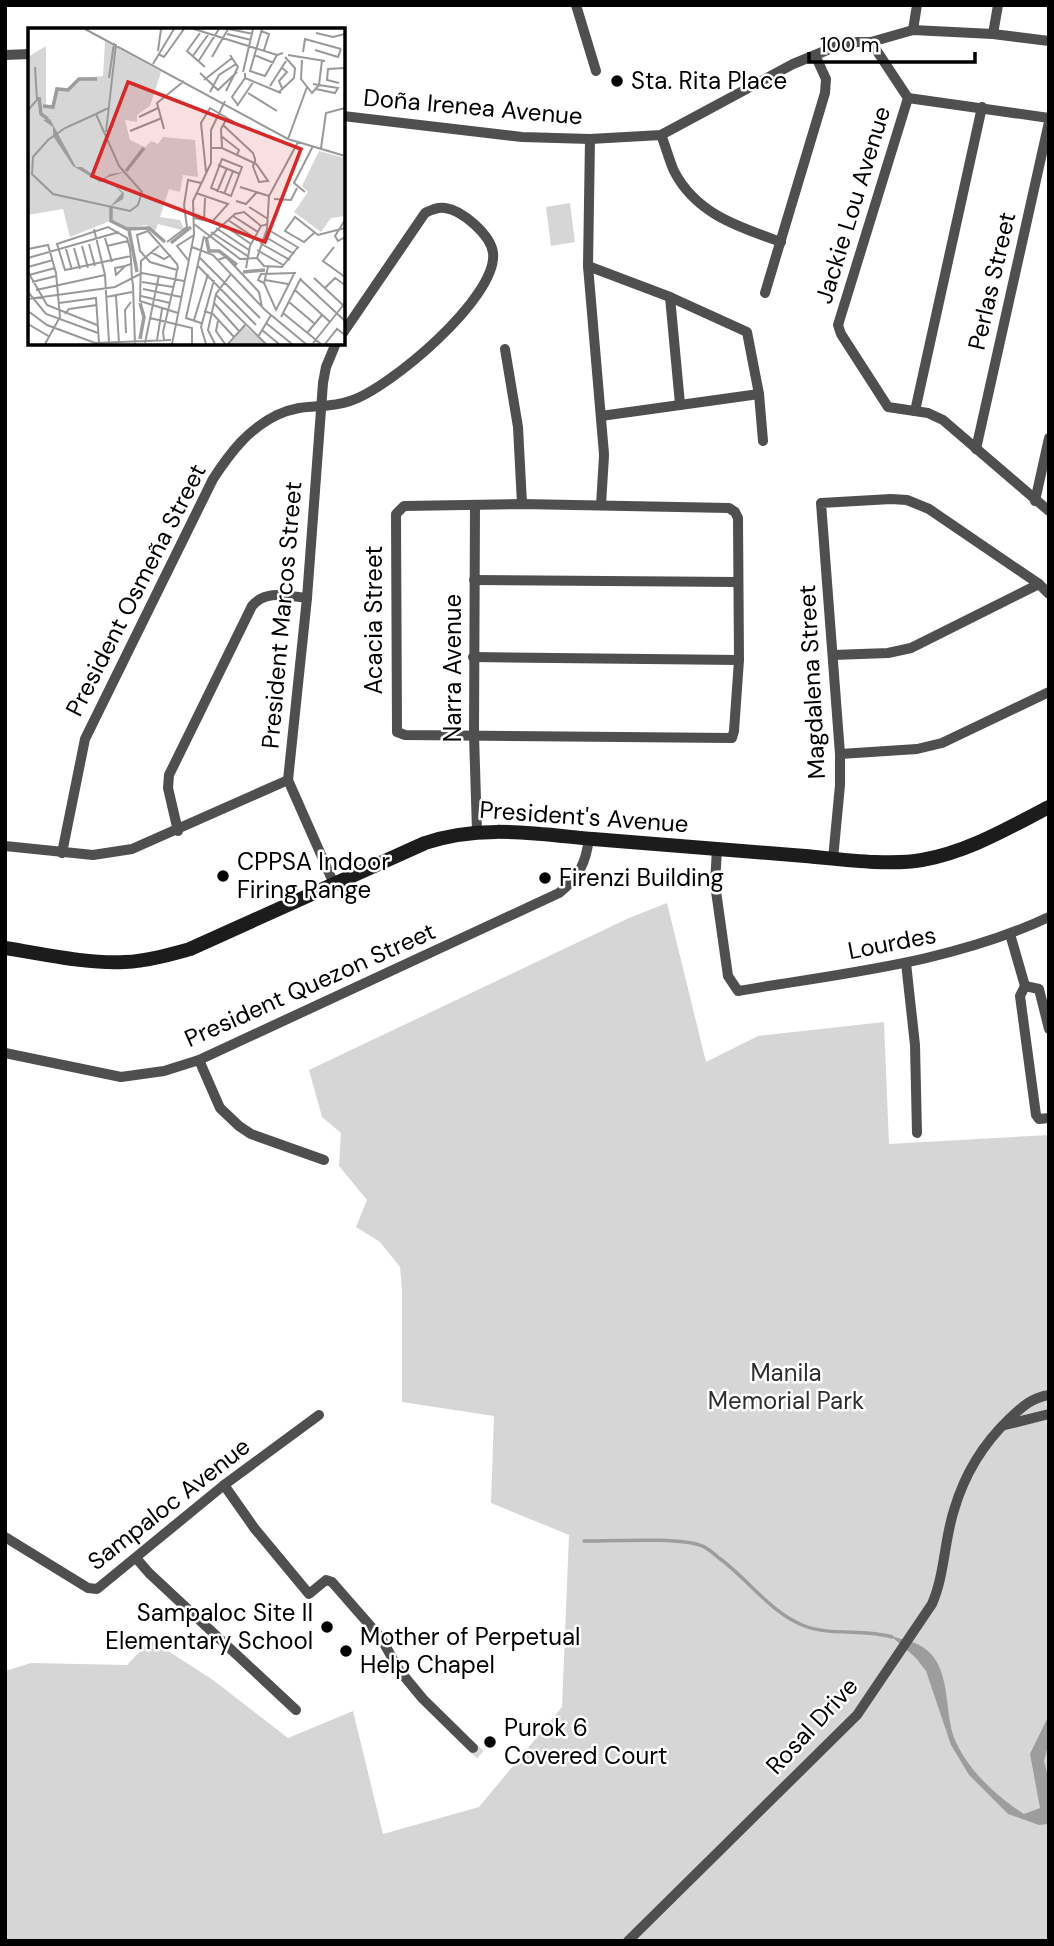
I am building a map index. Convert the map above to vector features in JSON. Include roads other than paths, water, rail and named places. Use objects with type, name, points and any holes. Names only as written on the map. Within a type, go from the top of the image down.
[{"type":"street","points":[[576,5],[596,71]]},
{"type":"street","points":[[917,5],[913,30],[993,34],[1049,41]]},
{"type":"street","points":[[993,34],[998,5]]},
{"type":"street","name":"Doña Irenea Avenue","points":[[345,116],[522,137],[590,139],[662,135],[815,55],[847,44],[871,43],[913,30]]},
{"type":"street","name":"Jackie Lou Avenue","points":[[871,43],[908,98],[982,107],[1049,120]]},
{"type":"street","points":[[5,55],[28,54]]},
{"type":"street","points":[[765,293],[825,93],[826,79],[815,55]]},
{"type":"street","name":"Jackie Lou Avenue","points":[[908,98],[838,325],[841,334],[888,407],[915,411],[943,421],[1049,511]]},
{"type":"street","points":[[915,411],[982,107]]},
{"type":"street","name":"Perlas Street","points":[[976,449],[1049,120]]},
{"type":"street","points":[[662,135],[675,172],[691,194],[710,212],[731,224],[781,242]]},
{"type":"street","points":[[590,139],[588,265],[604,455],[601,505]]},
{"type":"street","name":"President Osmeña Street","points":[[62,853],[85,739],[213,479],[241,441],[275,416],[309,405],[322,406],[349,401],[363,395],[421,354],[453,325],[484,282],[494,258],[493,248],[484,232],[453,209],[443,207],[425,213],[345,330]]},
{"type":"street","points":[[588,265],[670,297],[747,332],[763,441]]},
{"type":"street","points":[[670,297],[680,404]]},
{"type":"street","name":"President Marcos Street","points":[[334,884],[288,780],[307,598],[326,367],[335,345]]},
{"type":"street","points":[[505,349],[520,447],[522,504]]},
{"type":"street","points":[[601,416],[758,394]]},
{"type":"street","points":[[1035,501],[1049,438]]},
{"type":"street","name":"Magdalena Street","points":[[833,859],[840,754],[821,503],[907,500],[929,509],[1039,583]]},
{"type":"street","points":[[474,735],[732,738],[739,660],[738,518],[729,508],[475,505]]},
{"type":"street","name":"Narra Avenue","points":[[475,505],[473,657],[477,831]]},
{"type":"street","name":"Acacia Street","points":[[474,735],[405,735],[397,732],[396,514],[404,506],[475,505]]},
{"type":"street","points":[[474,580],[738,582]]},
{"type":"street","points":[[833,655],[888,653],[911,648],[1039,583],[1049,594]]},
{"type":"street","points":[[178,831],[168,788],[169,775],[252,606],[259,598],[270,594],[307,598]]},
{"type":"street","points":[[473,657],[739,660]]},
{"type":"street","points":[[840,754],[917,749],[942,743],[1049,692]]},
{"type":"street","points":[[5,846],[62,853],[112,854],[178,831],[288,780]]},
{"type":"street","name":"President's Avenue","points":[[5,948],[96,961],[125,962],[156,958],[190,949],[425,843],[449,835],[477,831],[833,859],[920,861],[984,841],[1049,807]]},
{"type":"street","name":"President Quezon Street","points":[[5,1053],[121,1077],[164,1071],[200,1060],[559,893],[575,880],[586,860],[589,838]]},
{"type":"street","name":"Lourdes","points":[[717,849],[715,884],[728,976],[738,991],[959,951],[1010,934],[1049,917]]},
{"type":"street","points":[[1010,934],[1025,986],[1020,996],[1036,1115],[1040,1119],[1049,1118]]},
{"type":"street","points":[[906,962],[915,1045],[917,1133]]},
{"type":"street","points":[[1025,986],[1039,989],[1049,1029]]},
{"type":"street","points":[[200,1060],[220,1108],[239,1126],[251,1135],[324,1160]]},
{"type":"street","name":"Rosal Drive","points":[[628,1941],[857,1715],[932,1604],[939,1588],[953,1511],[966,1478],[986,1445],[1002,1426],[1031,1400],[1049,1395]]},
{"type":"street","points":[[1002,1426],[1049,1414]]},
{"type":"street","name":"Sampaloc Avenue","points":[[5,1537],[88,1588],[97,1589],[224,1485],[319,1415]]},
{"type":"street","points":[[224,1485],[255,1529],[309,1594],[326,1580],[332,1582],[381,1638],[400,1670],[423,1699],[473,1748]]},
{"type":"street","points":[[136,1558],[296,1710]]},
{"type":"waterway","points":[[584,1541],[662,1540],[702,1546],[730,1566],[779,1612],[802,1625],[824,1631],[892,1637]]},
{"type":"tunnel","points":[[473,1748],[484,1758]]},
{"type":"place","name":"Sta. Rita Place","points":[[617,81]]},
{"type":"place","name":"CPPSA Indoor Firing Range","points":[[223,876]]},
{"type":"place","name":"Firenzi Building","points":[[545,878]]},
{"type":"place","name":"Sampaloc Site II Elementary School","points":[[327,1627]]},
{"type":"place","name":"Mother of Perpetual Help Chapel","points":[[346,1651]]},
{"type":"place","name":"Purok 6 Covered Court","points":[[490,1742]]},
{"type":"park label","name":"Manila Memorial Park","points":[[786,1387]]}]
